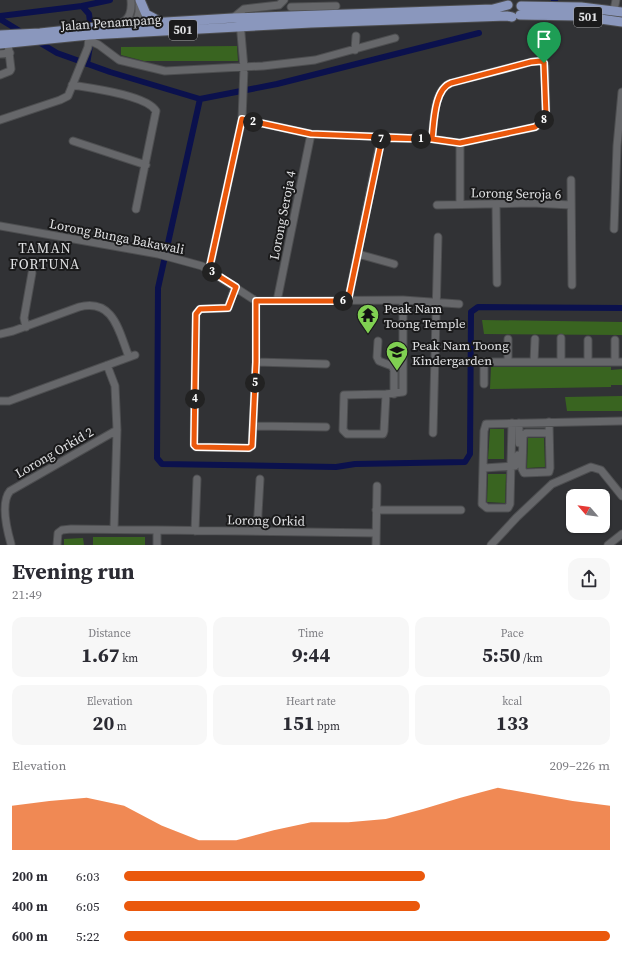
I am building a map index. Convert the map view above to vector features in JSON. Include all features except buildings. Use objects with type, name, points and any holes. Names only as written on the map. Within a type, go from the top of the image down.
[{"type":"main road","points":[[136,1],[149,17],[167,22]]},
{"type":"main road","name":"Jalan Penampang","points":[[6,47],[23,42],[58,38],[88,38],[125,34],[238,21],[288,13],[333,15],[440,12],[493,9],[507,2],[516,2],[520,10]]},
{"type":"main road","points":[[507,2],[507,11],[520,10]]},
{"type":"main road","name":"Jalan Penampang","points":[[0,35],[40,33],[88,38],[112,26],[167,22],[238,21],[311,23],[507,16],[520,10],[536,6],[594,8],[618,11]]},
{"type":"main road","name":"Jalan Penampang","points":[[520,10],[622,22]]},
{"type":"main road","points":[[311,23],[327,19],[333,15],[342,22]]},
{"type":"main road","points":[[125,34],[136,24]]},
{"type":"street","points":[[209,270],[242,119],[244,68],[238,21],[244,9],[279,5],[284,0]]},
{"type":"street","points":[[288,13],[294,0]]},
{"type":"street","points":[[586,0],[586,4],[594,8]]},
{"type":"street","points":[[616,0],[618,11]]},
{"type":"street","points":[[136,1],[133,16],[137,16],[139,12],[136,24]]},
{"type":"street","points":[[112,26],[126,21],[136,1]]},
{"type":"street","points":[[273,6],[279,11],[288,13],[324,3],[338,3],[333,15]]},
{"type":"street","points":[[355,50],[356,36]]},
{"type":"street","points":[[0,120],[65,99],[72,85],[88,38],[99,44],[119,60],[165,71],[244,68],[315,60],[394,38]]},
{"type":"street","points":[[0,54],[6,47]]},
{"type":"street","points":[[0,75],[10,71],[6,47]]},
{"type":"street","points":[[242,119],[311,134],[432,139],[460,143],[521,131],[541,124],[546,115],[544,63],[541,61],[531,62],[451,83],[444,87],[439,95],[432,139]]},
{"type":"street","points":[[72,85],[106,90],[139,100],[154,107],[156,111],[136,209]]},
{"type":"street","points":[[614,229],[617,153],[622,92]]},
{"type":"street","name":"Lorong Seroja 4","points":[[277,301],[311,134]]},
{"type":"street","points":[[348,301],[382,138]]},
{"type":"street","points":[[73,141],[146,165]]},
{"type":"street","name":"Lorong Seroja 6","points":[[460,143],[460,204]]},
{"type":"street","points":[[571,180],[572,285]]},
{"type":"street","name":"Lorong Seroja 6","points":[[437,205],[532,203],[571,205]]},
{"type":"street","points":[[496,204],[497,283]]},
{"type":"street","name":"Lorong Bunga Bakawali","points":[[0,226],[175,258],[202,266],[256,301]]},
{"type":"street","points":[[433,433],[438,236]]},
{"type":"street","points":[[358,254],[394,264]]},
{"type":"street","points":[[26,327],[24,318],[32,274]]},
{"type":"street","points":[[236,287],[228,308],[200,309],[198,311],[194,429],[196,447],[249,448],[252,446],[256,362],[256,301],[403,300],[459,304]]},
{"type":"street","points":[[386,394],[383,434],[347,434],[342,430],[344,395],[386,394],[401,394],[404,389],[403,300]]},
{"type":"street","points":[[0,334],[26,327],[79,307],[84,306],[102,308],[113,316],[132,356],[9,401],[0,400]]},
{"type":"street","points":[[561,362],[562,338]]},
{"type":"street","points":[[508,339],[508,362]]},
{"type":"street","points":[[534,362],[535,339]]},
{"type":"street","points":[[588,340],[588,362]]},
{"type":"street","points":[[484,384],[482,362],[619,362],[615,340]]},
{"type":"street","points":[[378,341],[377,357],[379,361],[392,366],[394,370],[394,394]]},
{"type":"street","points":[[256,362],[326,364]]},
{"type":"street","points":[[57,545],[58,533],[62,530],[114,529],[117,430],[115,386],[106,365]]},
{"type":"street","points":[[511,468],[510,504],[508,508],[487,508],[482,504],[485,426],[515,423],[622,421]]},
{"type":"street","points":[[549,433],[526,433],[523,436],[522,470],[524,473],[549,472],[549,433],[551,422]]},
{"type":"street","points":[[484,468],[511,468],[518,463],[515,423]]},
{"type":"street","points":[[254,426],[326,427]]},
{"type":"street","name":"Lorong Orkid 2","points":[[11,544],[4,503],[6,495],[10,491],[117,430]]},
{"type":"street","points":[[491,545],[517,517],[552,484],[590,467],[601,470],[622,496]]},
{"type":"street","points":[[195,531],[197,479]]},
{"type":"street","points":[[257,531],[260,479]]},
{"type":"street","points":[[376,545],[377,486]]},
{"type":"street","points":[[376,510],[461,510]]},
{"type":"street","name":"Lorong Orkid","points":[[114,529],[376,533]]},
{"type":"street","points":[[157,530],[157,545]]},
{"type":"street","points":[[608,545],[622,534]]},
{"type":"waterway","points":[[82,6],[110,0]]},
{"type":"waterway","points":[[0,16],[82,6],[89,14],[91,30]]},
{"type":"waterway","points":[[0,19],[23,33]]},
{"type":"waterway","points":[[37,41],[57,53],[110,72],[200,99],[277,84],[479,33]]},
{"type":"waterway","points":[[87,64],[90,46]]},
{"type":"waterway","points":[[200,99],[158,288],[157,458],[162,464],[336,467],[355,464],[465,462],[470,454],[471,312],[478,307],[622,308]]},
{"type":"place","name":"Peak Nam Toong Temple","points":[[368,334]]},
{"type":"place","name":"Peak Nam Toong Kindergarden","points":[[397,372]]},
{"type":"district","name":"TAMAN FORTUNA","points":[[45,256]]},
{"type":"route","points":[[544,63],[541,61],[531,62],[448,84],[441,90],[439,95],[432,139],[311,134],[242,119],[209,270],[236,287],[228,308],[200,309],[196,314],[194,445],[196,447],[249,448],[254,443],[256,301],[348,301],[382,138],[432,139],[460,143],[479,141],[535,127],[541,124],[546,115],[544,63]]}]
